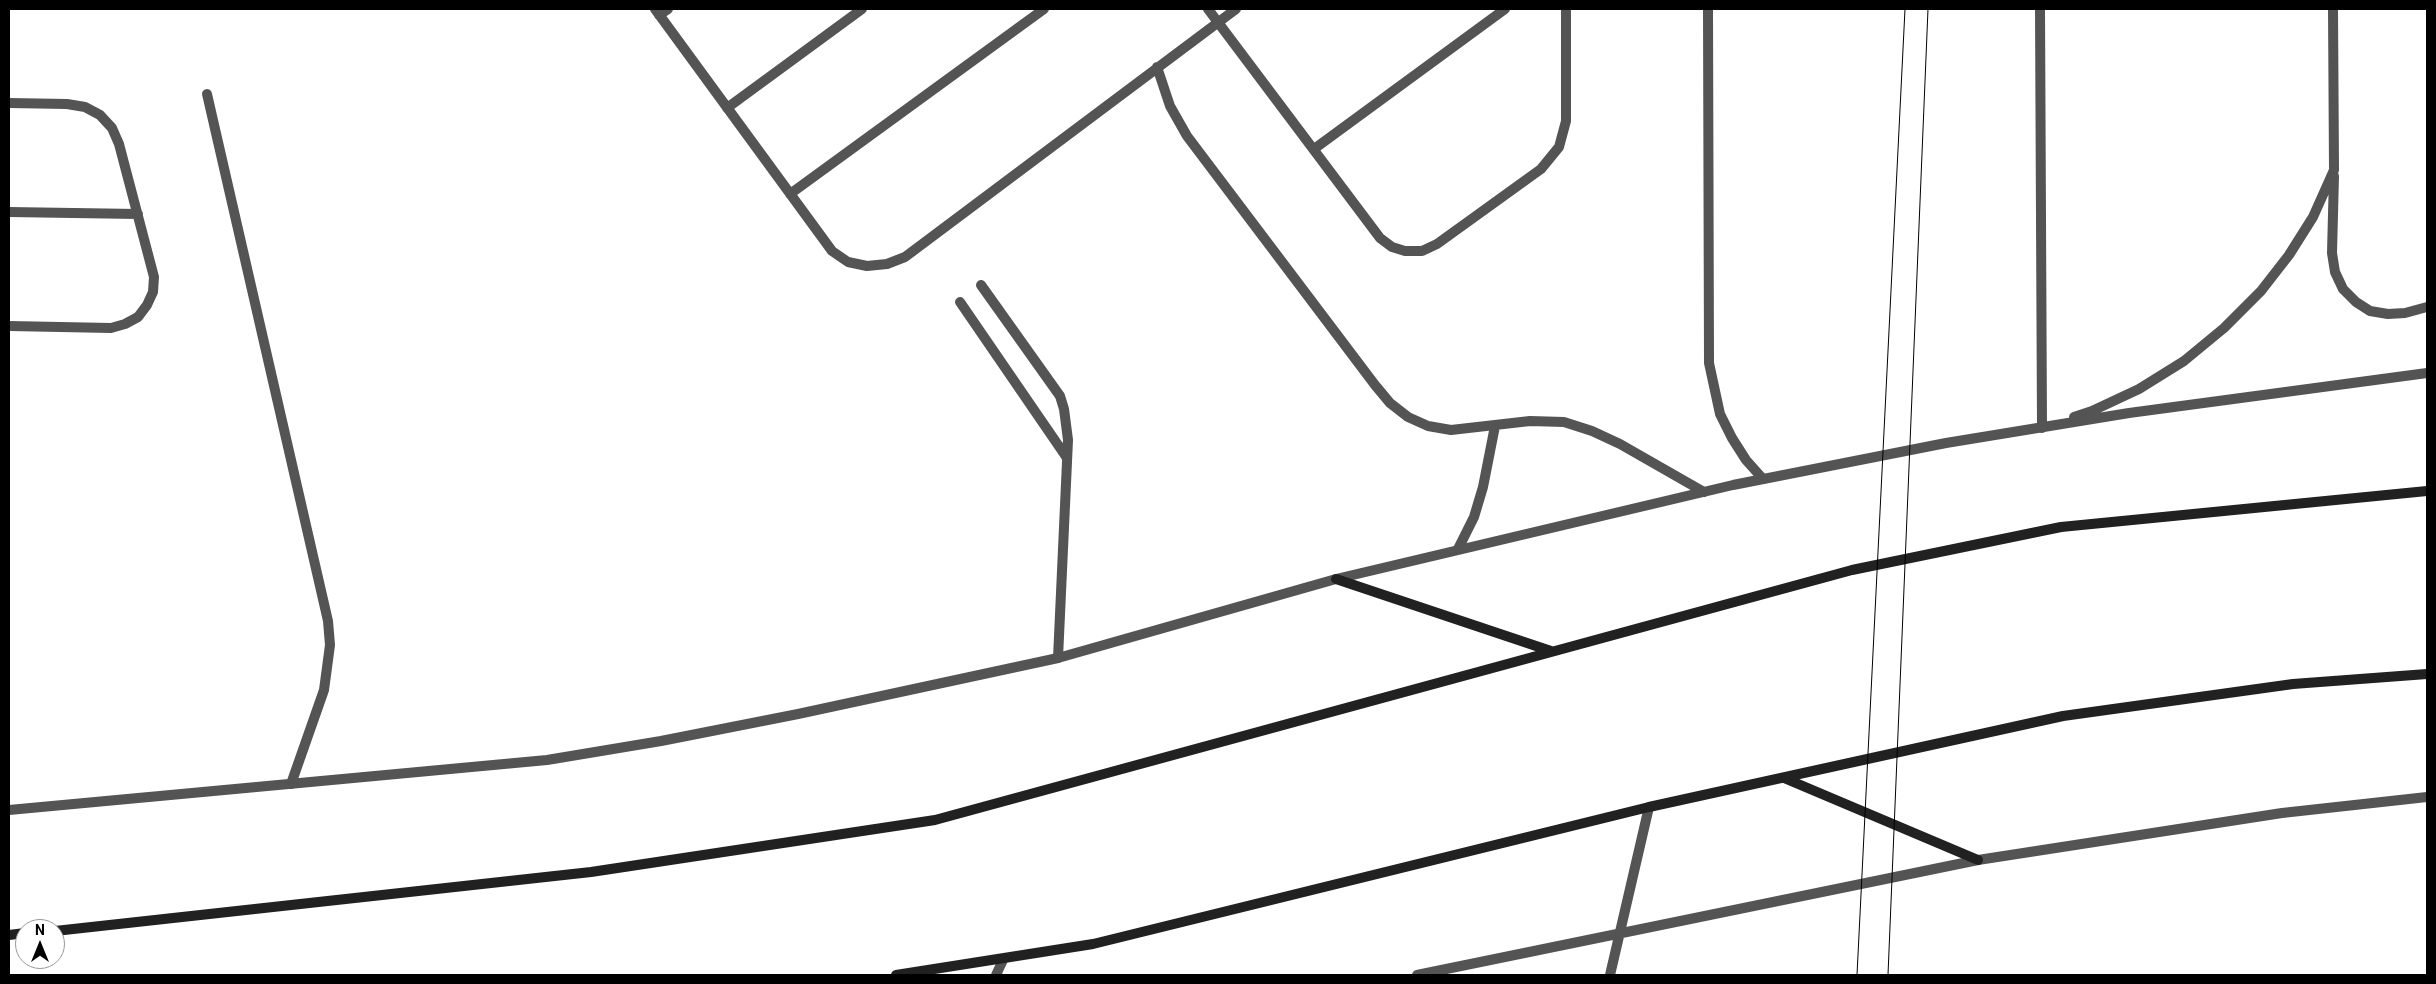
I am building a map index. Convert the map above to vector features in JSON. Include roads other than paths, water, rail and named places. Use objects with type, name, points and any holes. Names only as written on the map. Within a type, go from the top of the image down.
[{"type":"main road","points":[[65,930],[591,872],[935,820],[1335,713],[1551,651],[1852,570],[2061,527],[2427,490]]},
{"type":"main road","points":[[1336,579],[1551,651]]},
{"type":"main road","points":[[896,975],[1003,960],[1093,944],[1649,807],[2063,716],[2293,684],[2427,674]]},
{"type":"main road","points":[[1784,778],[1978,860]]},
{"type":"street","points":[[668,9],[657,12],[832,251],[848,262],[867,266],[887,264],[905,257],[1236,9]]},
{"type":"street","points":[[727,108],[862,9]]},
{"type":"street","points":[[790,194],[1044,9]]},
{"type":"street","points":[[1208,9],[1380,238],[1392,247],[1405,251],[1422,251],[1437,244],[1541,169],[1559,147],[1566,121],[1566,9]]},
{"type":"street","points":[[1314,149],[1505,9]]},
{"type":"street","points":[[1708,9],[1709,363],[1720,414],[1746,460],[1763,479]]},
{"type":"street","points":[[2040,9],[2042,428]]},
{"type":"street","points":[[2333,9],[2334,170],[2332,253],[2335,272],[2342,289],[2356,302],[2370,310],[2388,314],[2405,313],[2427,307]]},
{"type":"street","points":[[1157,67],[1170,106],[1187,136],[1390,403],[1408,417],[1428,426],[1451,430],[1530,422],[1564,422],[1620,444],[1704,492]]},
{"type":"street","points":[[206,94],[328,621],[330,645],[324,690],[291,784]]},
{"type":"street","points":[[9,103],[67,104],[84,107],[100,115],[112,128],[120,144],[154,276],[153,292],[147,305],[138,317],[125,324],[111,328],[9,326]]},
{"type":"street","points":[[2042,428],[2092,411],[2140,389],[2184,361],[2224,328],[2261,291],[2289,256],[2313,217],[2334,170]]},
{"type":"street","points":[[9,212],[138,214]]},
{"type":"street","points":[[982,285],[1060,396],[1067,423],[1058,658]]},
{"type":"street","points":[[960,302],[1067,458]]},
{"type":"street","points":[[9,810],[547,760],[798,714],[1058,658],[1336,579],[1763,479],[1927,447],[2042,428],[2312,387],[2427,373]]},
{"type":"street","points":[[1458,549],[1474,517],[1481,495],[1495,426]]},
{"type":"street","points":[[1417,975],[1978,860],[2282,813],[2427,797]]},
{"type":"street","points":[[1610,975],[1649,807]]},
{"type":"street","points":[[996,975],[1003,960]]},
{"type":"tram line","points":[[1857,975],[1905,9]]},
{"type":"tram line","points":[[1888,975],[1928,9]]}]
